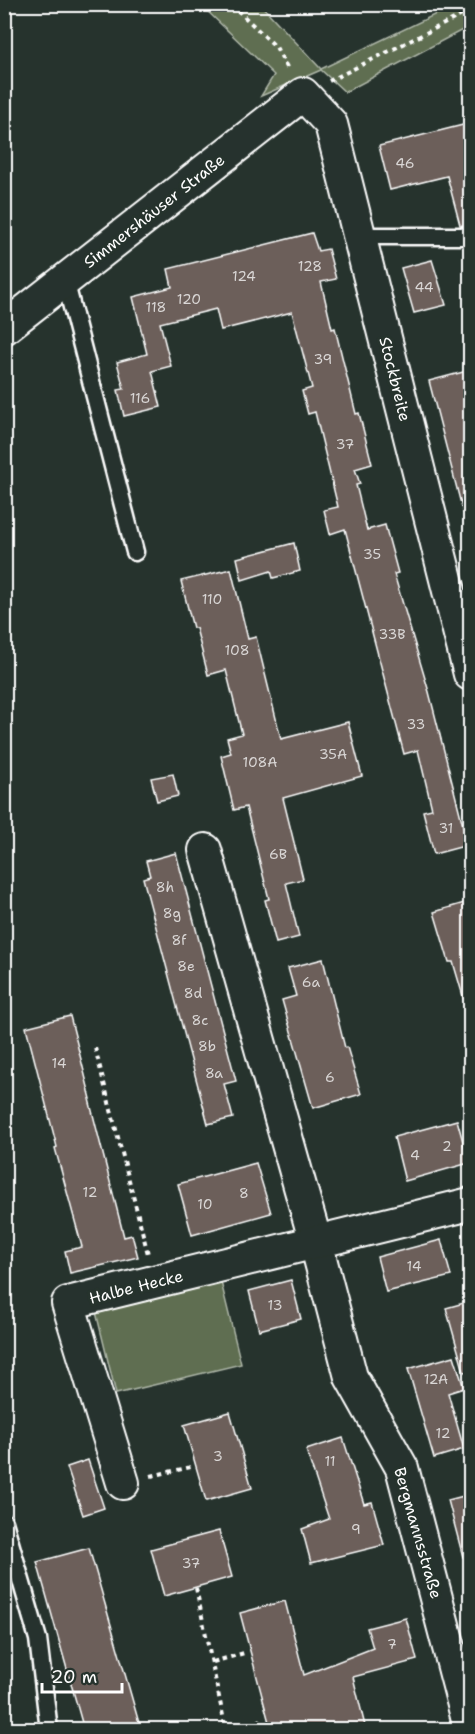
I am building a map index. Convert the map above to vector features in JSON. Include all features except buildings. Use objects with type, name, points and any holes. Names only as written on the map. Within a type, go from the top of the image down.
[{"type":"street","name":"Stockbreite","points":[[303,94],[331,124],[471,674]]},
{"type":"street","name":"Simmershäuser Straße","points":[[4,328],[303,94]]},
{"type":"street","points":[[205,850],[316,1243]]},
{"type":"street","name":"Halbe Hecke","points":[[123,1483],[68,1303],[471,1204]]},
{"type":"street","name":"Bergmannsstraße","points":[[316,1243],[351,1377],[402,1468],[471,1728]]},
{"type":"lane","points":[[358,236],[471,236]]},
{"type":"lane","points":[[65,280],[135,552]]},
{"type":"lane","points":[[4,1522],[38,1639],[49,1730]]},
{"type":"path","points":[[231,4],[276,47],[303,94],[471,11]]},
{"type":"path","points":[[95,1048],[155,1282]]},
{"type":"path","points":[[123,1483],[191,1467]]},
{"type":"path","points":[[196,1588],[226,1730]]},
{"type":"path","points":[[213,1662],[244,1653]]},
{"type":"path","points":[[243,1730],[261,1720]]},
{"type":"green space","points":[[201,5],[261,5],[321,69],[455,5],[470,5],[470,26],[345,92],[321,70],[261,96],[274,75]]},
{"type":"green space","points":[[221,1282],[241,1364],[116,1394],[96,1312]]}]
